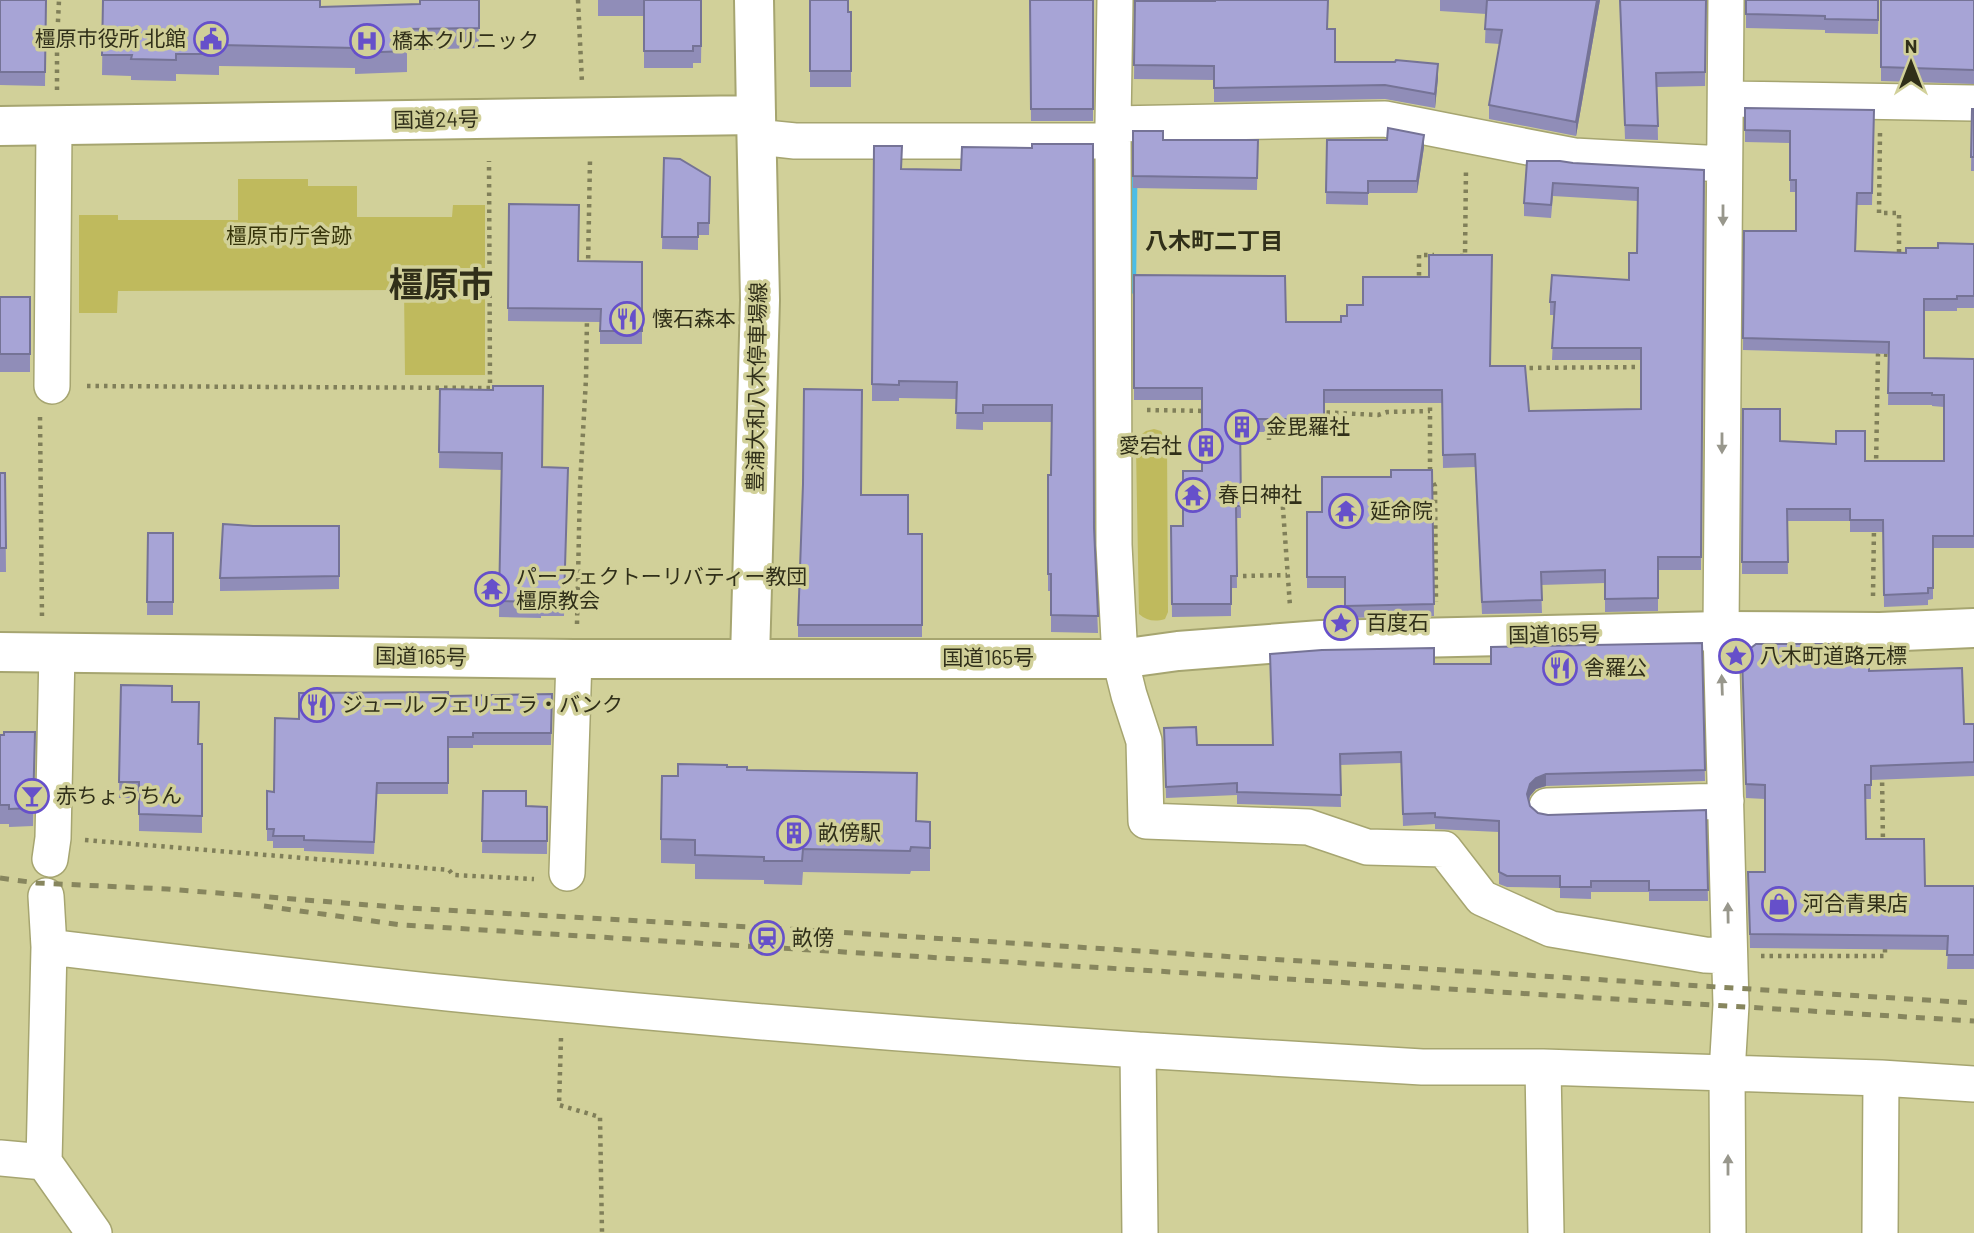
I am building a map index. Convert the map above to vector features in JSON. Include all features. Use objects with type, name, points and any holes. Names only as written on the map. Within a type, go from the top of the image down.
[{"type":"main road","points":[[754,0],[756,126]]},
{"type":"main road","name":"国道24号","points":[[0,127],[55,112],[756,126]]},
{"type":"main road","name":"豊浦大和八木停車場線","points":[[750,658],[761,300],[756,126]]},
{"type":"main road","name":"国道165号","points":[[0,652],[50,637],[575,645],[750,658],[1120,659],[1178,651],[1321,640],[1721,631],[1873,632],[1974,628]]},
{"type":"street","points":[[1115,0],[1114,544],[1120,659],[1144,741],[1146,821],[1308,827],[1367,846],[1444,849],[1482,898],[1551,929],[1705,955],[1729,956]]},
{"type":"street","points":[[1726,0],[1721,631],[1731,1005],[1727,1073],[1728,1233]]},
{"type":"street","points":[[1726,99],[1974,103]]},
{"type":"street","points":[[52,386],[55,112]]},
{"type":"street","points":[[756,126],[795,141],[1113,132],[1385,119],[1574,156],[1724,164]]},
{"type":"street","points":[[50,637],[52,848]]},
{"type":"street","points":[[567,873],[575,645]]},
{"type":"street","points":[[1547,806],[1726,801]]},
{"type":"street","points":[[46,896],[49,947],[44,1162],[94,1233]]},
{"type":"street","points":[[49,947],[448,993],[909,1035],[1422,1067],[1727,1073],[1974,1084]]},
{"type":"street","points":[[1138,1050],[1140,1233]]},
{"type":"street","points":[[1543,1068],[1546,1233]]},
{"type":"street","points":[[1880,1233],[1881,1078]]},
{"type":"street","points":[[0,1158],[44,1162]]},
{"type":"path","points":[[55,112],[59,0]]},
{"type":"path","points":[[578,0],[583,94]]},
{"type":"path","points":[[1880,129],[1879,213],[1899,213],[1899,264]]},
{"type":"path","points":[[588,270],[590,160]]},
{"type":"path","points":[[50,637],[40,406],[47,386],[490,388],[489,161]]},
{"type":"path","points":[[1453,256],[1465,256],[1466,163]]},
{"type":"path","points":[[1419,293],[1419,255],[1442,256]]},
{"type":"path","points":[[575,645],[587,311]]},
{"type":"path","points":[[1875,479],[1878,354],[1900,355]]},
{"type":"path","points":[[1509,368],[1643,368],[1643,379]]},
{"type":"path","points":[[1430,390],[1430,477],[1435,486],[1437,638]]},
{"type":"path","points":[[1134,410],[1213,411]]},
{"type":"path","points":[[1306,412],[1378,415],[1387,412],[1430,411]]},
{"type":"path","points":[[1268,495],[1282,495],[1292,642]]},
{"type":"path","points":[[1873,632],[1875,521]]},
{"type":"path","points":[[1243,576],[1287,575]]},
{"type":"path","points":[[1882,765],[1883,847]]},
{"type":"path","points":[[52,848],[449,870],[453,875],[560,880],[567,873]]},
{"type":"path","points":[[1729,956],[1885,956],[1885,943]]},
{"type":"path","points":[[562,1003],[559,1105],[600,1117],[601,1233]]},
{"type":"green space","name":"橿原市庁舎跡","points":[[238,179],[308,179],[308,186],[357,186],[357,217],[452,217],[453,205],[485,205],[485,375],[405,375],[404,290],[118,291],[117,313],[79,313],[79,215],[118,215],[118,220],[238,220]]},
{"type":"green space","points":[[1154,429],[1161,431],[1167,441],[1168,612],[1165,619],[1154,621],[1139,614],[1136,449],[1138,437]]},
{"type":"building","points":[[0,0],[46,0],[45,72],[0,72]]},
{"type":"building","points":[[103,0],[320,0],[320,7],[420,4],[420,0],[479,0],[479,28],[407,29],[407,51],[355,53],[355,48],[219,45],[219,54],[176,54],[176,60],[131,59],[132,55],[102,55]]},
{"type":"building","points":[[644,0],[701,0],[701,46],[693,46],[693,51],[644,51]]},
{"type":"building","points":[[810,0],[848,0],[848,12],[851,12],[851,71],[810,71]]},
{"type":"building","points":[[1030,0],[1093,0],[1093,109],[1031,109]]},
{"type":"building","points":[[1328,0],[1327,29],[1335,29],[1335,62],[1396,60],[1438,64],[1435,94],[1385,85],[1214,88],[1214,66],[1134,65],[1135,1]]},
{"type":"building","points":[[1487,0],[1597,0],[1576,122],[1489,105],[1502,30],[1485,29]]},
{"type":"building","points":[[1620,0],[1706,0],[1705,72],[1656,73],[1658,126],[1625,125]]},
{"type":"building","points":[[1746,0],[1878,0],[1878,20],[1746,14]]},
{"type":"building","points":[[1881,0],[1974,0],[1974,70],[1881,67]]},
{"type":"building","points":[[1745,108],[1874,110],[1872,193],[1857,193],[1855,251],[1906,253],[1906,248],[1938,248],[1938,243],[1974,244],[1974,296],[1924,299],[1924,358],[1974,359],[1974,536],[1933,536],[1933,588],[1928,588],[1928,593],[1884,595],[1883,520],[1850,520],[1850,509],[1787,509],[1788,562],[1742,562],[1743,409],[1780,409],[1780,441],[1836,444],[1836,431],[1865,431],[1865,461],[1944,461],[1944,395],[1888,393],[1889,342],[1743,338],[1744,231],[1796,231],[1796,180],[1790,180],[1790,131],[1745,130]]},
{"type":"building","points":[[1974,109],[1974,157],[1971,157]]},
{"type":"building","points":[[1388,128],[1424,135],[1417,181],[1368,181],[1368,193],[1326,192],[1327,140],[1387,140]]},
{"type":"building","points":[[1133,131],[1163,131],[1163,140],[1258,140],[1257,178],[1133,176]]},
{"type":"building","points":[[1032,144],[1093,144],[1094,528],[1098,616],[1051,615],[1051,574],[1048,574],[1048,475],[1051,475],[1052,405],[983,405],[983,413],[956,413],[957,382],[899,381],[899,385],[872,384],[874,146],[902,146],[901,169],[961,170],[962,147],[1032,148]]},
{"type":"building","points":[[664,158],[680,159],[710,177],[709,223],[698,223],[698,237],[662,237]]},
{"type":"building","points":[[1527,161],[1704,170],[1701,557],[1658,557],[1658,598],[1605,599],[1605,570],[1541,572],[1542,600],[1482,602],[1475,454],[1443,455],[1442,390],[1324,390],[1324,419],[1240,419],[1241,506],[1236,506],[1237,576],[1231,576],[1231,604],[1172,604],[1171,526],[1183,526],[1183,471],[1202,471],[1202,388],[1134,388],[1134,275],[1285,276],[1286,322],[1341,322],[1341,316],[1347,316],[1347,305],[1363,305],[1363,277],[1429,277],[1429,255],[1492,255],[1490,366],[1525,366],[1529,411],[1641,409],[1641,348],[1552,348],[1555,302],[1550,302],[1552,275],[1629,280],[1629,253],[1637,253],[1638,188],[1553,183],[1551,205],[1524,203]]},
{"type":"building","points":[[509,204],[579,205],[578,261],[642,262],[642,331],[600,331],[601,309],[508,308]]},
{"type":"building","points":[[0,297],[30,297],[30,354],[0,354]]},
{"type":"building","points":[[493,386],[543,386],[542,467],[568,468],[564,600],[499,601],[502,453],[439,452],[440,389],[493,390]]},
{"type":"building","points":[[804,389],[862,390],[861,495],[908,495],[908,534],[922,534],[922,625],[798,625]]},
{"type":"building","points":[[1391,470],[1432,470],[1434,604],[1345,606],[1345,577],[1307,577],[1307,512],[1322,512],[1322,477],[1391,477]]},
{"type":"building","points":[[0,473],[5,473],[6,548],[0,548]]},
{"type":"building","points":[[223,524],[339,526],[339,576],[220,578]]},
{"type":"building","points":[[148,533],[173,533],[173,602],[147,602]]},
{"type":"building","points":[[1702,643],[1705,770],[1546,774],[1530,784],[1527,794],[1530,806],[1538,813],[1548,815],[1706,810],[1708,890],[1649,890],[1649,881],[1591,881],[1591,887],[1560,887],[1560,876],[1507,876],[1499,872],[1499,821],[1435,817],[1435,813],[1403,814],[1401,752],[1340,754],[1341,795],[1237,792],[1237,783],[1166,787],[1164,728],[1196,727],[1197,745],[1273,745],[1270,654],[1434,648],[1434,664],[1491,664],[1491,647]]},
{"type":"building","points":[[1756,644],[1830,644],[1829,653],[1850,653],[1850,660],[1865,660],[1865,667],[1869,667],[1869,671],[1962,668],[1964,724],[1974,724],[1974,762],[1871,766],[1871,785],[1865,785],[1866,839],[1924,839],[1925,886],[1974,886],[1974,955],[1947,955],[1948,936],[1750,934],[1748,872],[1765,872],[1765,785],[1746,784],[1742,655]]},
{"type":"building","points":[[121,685],[172,686],[172,702],[199,702],[198,744],[202,744],[202,816],[139,814],[139,782],[119,782]]},
{"type":"building","points":[[448,692],[448,696],[552,694],[551,733],[473,733],[473,737],[448,737],[448,783],[377,783],[374,842],[304,840],[304,836],[273,836],[274,829],[267,829],[267,791],[274,792],[275,718],[299,719],[299,693]]},
{"type":"building","points":[[4,732],[35,732],[33,808],[9,809],[9,805],[0,805],[0,735],[4,735]]},
{"type":"building","name":"畝傍駅","points":[[678,764],[727,765],[747,767],[747,770],[917,773],[916,821],[930,822],[930,848],[911,847],[910,851],[803,849],[802,861],[764,861],[764,857],[695,855],[695,840],[661,839],[662,776],[678,776]]},
{"type":"building","points":[[483,791],[526,791],[526,806],[547,807],[547,841],[482,841]]},
{"type":"waterway","points":[[1131,289],[1133,136]]},
{"type":"railway","points":[[0,878],[37,883],[167,889],[407,908],[1974,1003]]},
{"type":"railway","points":[[264,906],[402,925],[1974,1021]]},
{"type":"place","name":"橿原市役所 北館","points":[[211,39]]},
{"type":"place","name":"橋本クリニック","points":[[367,41]]},
{"type":"place","name":"懐石森本","points":[[627,319]]},
{"type":"place","name":"金毘羅社","points":[[1242,427]]},
{"type":"place","name":"愛宕社","points":[[1206,446]]},
{"type":"place","name":"春日神社","points":[[1193,495]]},
{"type":"place","name":"延命院","points":[[1346,511]]},
{"type":"place","name":"パーフェクトーリバティー教団 橿原教会","points":[[492,589]]},
{"type":"place","name":"百度石","points":[[1341,623]]},
{"type":"place","name":"八木町道路元標","points":[[1736,656]]},
{"type":"place","name":"舎羅公","points":[[1560,668]]},
{"type":"place","name":"ジュール フェリエ ラ・バンク","points":[[317,705]]},
{"type":"place","name":"赤ちょうちん","points":[[32,796]]},
{"type":"place","name":"畝傍駅","points":[[794,833]]},
{"type":"place","name":"河合青果店","points":[[1779,904]]},
{"type":"place","name":"畝傍","points":[[767,938]]},
{"type":"district","name":"八木町二丁目","points":[[1214,241]]},
{"type":"district","name":"橿原市","points":[[441,285]]}]
